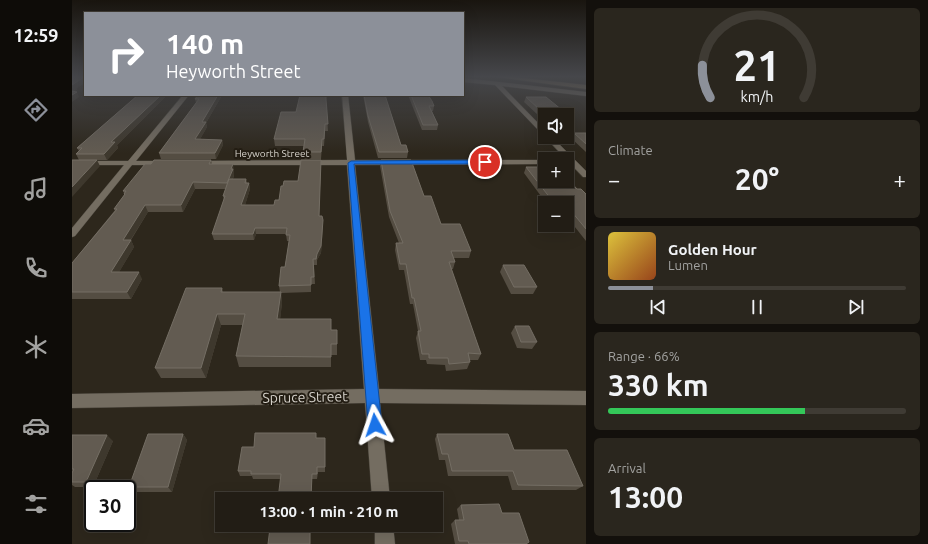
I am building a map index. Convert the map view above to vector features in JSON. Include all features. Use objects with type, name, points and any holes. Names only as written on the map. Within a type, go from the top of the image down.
[{"type":"street","points":[[72,234],[180,102]]},
{"type":"street","points":[[346,102],[380,492]]},
{"type":"street","points":[[515,102],[538,127]]},
{"type":"street","points":[[554,144],[561,152]]},
{"type":"street","name":"Heyworth Street","points":[[185,163],[538,162]]},
{"type":"street","points":[[574,162],[586,162]]},
{"type":"street","points":[[72,163],[169,163]]},
{"type":"street","points":[[574,166],[586,176]]},
{"type":"street","name":"Spruce Street","points":[[72,401],[372,396],[586,398]]},
{"type":"street","points":[[384,532],[385,544]]},
{"type":"building","points":[[129,102],[153,102],[111,142],[115,142],[104,154],[76,154],[82,148],[77,148]]},
{"type":"building","points":[[196,102],[214,102],[202,122],[206,122],[195,139],[222,140],[215,153],[159,153]]},
{"type":"building","points":[[298,102],[327,102],[328,124],[325,124],[321,152],[303,152],[305,139],[274,139],[281,112],[296,112]]},
{"type":"building","points":[[365,102],[387,102],[401,145],[406,145],[408,152],[379,152]]},
{"type":"building","points":[[414,102],[433,102],[434,106],[429,106],[438,125],[423,125]]},
{"type":"building","points":[[532,102],[553,102],[560,108],[538,108]]},
{"type":"building","points":[[574,133],[586,133],[586,144]]},
{"type":"building","points":[[72,160],[97,160],[72,187]]},
{"type":"building","points":[[154,160],[211,160],[209,164],[233,164],[231,169],[233,169],[227,183],[193,182],[181,205],[145,205],[123,240],[131,240],[111,272],[139,272],[127,292],[72,292],[72,263],[117,209],[114,209],[126,191],[123,191],[145,164],[151,164]]},
{"type":"building","points":[[301,160],[321,160],[319,216],[322,216],[323,220],[321,246],[316,259],[313,259],[314,277],[311,277],[311,285],[279,286],[281,267],[285,267],[290,235],[286,235],[287,228],[255,228],[253,234],[212,234],[229,179],[246,179],[245,183],[249,183],[241,205],[274,205],[275,200],[279,200],[281,186],[283,186],[284,181],[298,181]]},
{"type":"building","points":[[381,160],[411,160],[424,196],[431,196],[441,224],[460,224],[471,251],[451,251],[455,262],[449,262],[481,354],[468,353],[470,362],[449,364],[448,358],[429,358],[429,354],[422,354],[418,331],[421,331],[414,298],[412,298],[406,264],[400,264],[396,243],[403,243],[390,211]]},
{"type":"building","points":[[526,167],[538,167],[538,182]]},
{"type":"building","points":[[574,186],[577,189],[581,189],[586,194],[586,229],[574,214],[574,196],[549,196],[542,188],[574,188]]},
{"type":"building","points":[[503,265],[524,265],[537,287],[514,287]]},
{"type":"building","points":[[186,288],[222,288],[221,292],[281,292],[277,319],[331,319],[331,330],[337,330],[337,344],[331,344],[331,357],[236,356],[245,314],[217,314],[201,368],[155,368]]},
{"type":"building","points":[[515,326],[529,326],[537,342],[521,342]]},
{"type":"building","points":[[255,433],[316,433],[316,438],[325,438],[325,467],[317,467],[317,474],[312,474],[311,492],[279,492],[281,474],[251,474],[251,471],[238,471],[242,447],[254,447]]},
{"type":"building","points":[[148,434],[183,434],[168,487],[136,487],[136,480],[132,480]]},
{"type":"building","points":[[437,434],[508,434],[514,450],[567,450],[583,486],[518,485],[513,471],[452,471],[448,454],[442,454]]},
{"type":"building","points":[[72,435],[107,435],[87,480],[84,480],[84,482],[72,482],[72,473],[74,469],[72,469]]},
{"type":"building","points":[[499,504],[502,513],[519,513],[529,542],[526,544],[469,544],[468,541],[459,541],[455,520],[464,520],[461,505]]},
{"type":"building","points":[[270,532],[310,532],[310,544],[268,544]]},
{"type":"route","points":[[375,425],[351,163],[485,162]]}]
